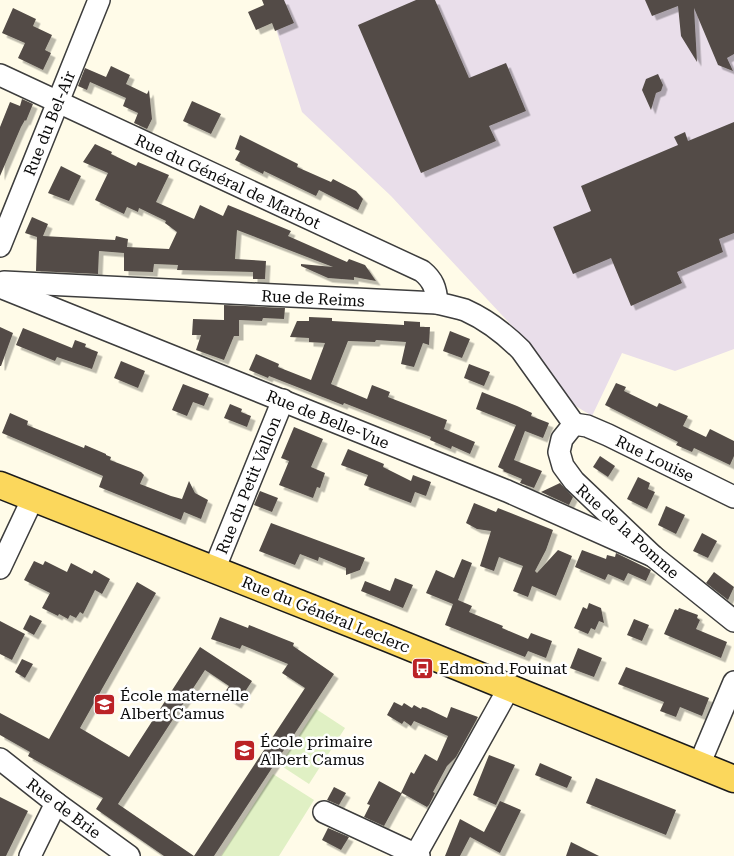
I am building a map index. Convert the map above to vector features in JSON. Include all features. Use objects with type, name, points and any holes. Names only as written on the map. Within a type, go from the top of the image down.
[{"type":"main road","name":"Rue du Général Leclerc","points":[[0,485],[734,779]]},
{"type":"street","name":"Rue du Bel-Air","points":[[0,246],[99,0]]},
{"type":"street","name":"Rue du Général de Marbot","points":[[0,75],[422,271],[431,279],[436,288],[438,303]]},
{"type":"street","name":"Rue de Reims","points":[[0,282],[438,303],[464,310],[510,339],[521,350],[574,424]]},
{"type":"street","name":"Rue de Belle-Vue","points":[[0,287],[507,491],[653,556]]},
{"type":"street","name":"Rue du Petit Vallon","points":[[214,570],[283,400]]},
{"type":"street","name":"Rue Louise","points":[[574,424],[588,426],[608,435],[734,498]]},
{"type":"street","name":"Rue de la Pomme","points":[[574,424],[562,439],[559,452],[563,466],[574,482],[653,556],[734,621]]},
{"type":"street","points":[[0,568],[33,498]]},
{"type":"street","points":[[700,765],[734,682]]},
{"type":"street","points":[[324,812],[417,856],[509,688]]},
{"type":"street","name":"Rue de Brie","points":[[0,760],[56,804],[130,856]]},
{"type":"street","points":[[30,856],[56,804]]},
{"type":"shaded area","points":[[267,0],[734,0],[734,349],[675,371],[622,353],[592,416],[574,405],[527,342],[391,196],[302,112]]},
{"type":"green space","points":[[316,709],[345,728],[309,784],[280,765]]},
{"type":"green space","points":[[273,774],[314,800],[279,856],[221,856]]},
{"type":"building","points":[[262,0],[284,0],[294,23],[275,31],[272,23],[256,30],[248,12],[264,5]]},
{"type":"building","points":[[416,0],[435,0],[469,78],[506,63],[526,111],[489,126],[496,141],[421,173],[358,25]]},
{"type":"building","points":[[645,0],[734,0],[734,54],[727,58],[733,71],[718,65],[694,8],[697,62],[681,36],[678,6],[652,16]]},
{"type":"building","points":[[13,8],[36,19],[33,26],[52,35],[45,50],[51,53],[43,70],[18,58],[25,43],[2,33]]},
{"type":"building","points":[[111,66],[130,75],[126,84],[147,94],[149,90],[152,119],[147,129],[134,123],[138,113],[123,106],[126,98],[90,82],[87,90],[78,86],[85,68],[106,77]]},
{"type":"building","points":[[658,74],[663,85],[661,91],[656,93],[651,110],[642,90],[646,79]]},
{"type":"building","points":[[22,99],[33,104],[0,176],[0,127],[10,102],[20,106]]},
{"type":"building","points":[[192,101],[221,114],[211,134],[183,121]]},
{"type":"building","points":[[734,122],[734,233],[719,239],[723,252],[677,272],[682,283],[631,306],[611,258],[573,274],[553,227],[591,211],[581,186],[678,145],[674,137],[685,132],[688,141]]},
{"type":"building","points":[[240,135],[298,164],[297,167],[331,182],[333,179],[356,191],[363,199],[358,210],[319,190],[316,196],[264,171],[263,174],[235,160],[240,151],[235,149]]},
{"type":"building","points":[[95,144],[136,166],[138,162],[169,175],[156,202],[194,219],[200,205],[223,216],[228,205],[291,231],[288,236],[347,262],[349,259],[365,265],[376,281],[354,277],[354,280],[328,278],[301,266],[301,264],[333,267],[237,230],[235,259],[266,261],[265,279],[253,279],[253,272],[177,270],[178,265],[154,264],[153,272],[124,271],[124,253],[99,251],[98,274],[36,271],[37,237],[25,233],[32,217],[48,224],[43,236],[115,240],[116,236],[128,239],[127,247],[169,249],[177,232],[165,223],[166,221],[139,208],[138,212],[127,207],[124,214],[95,200],[108,173],[83,162]]},
{"type":"building","points":[[61,166],[81,176],[69,201],[48,193]]},
{"type":"building","points":[[224,305],[285,308],[284,319],[263,318],[262,321],[239,320],[239,336],[234,336],[224,360],[196,350],[201,335],[192,335],[193,319],[224,320]]},
{"type":"building","points":[[309,317],[332,318],[332,321],[404,325],[404,321],[420,322],[420,327],[430,327],[429,345],[423,343],[414,367],[401,364],[406,342],[348,341],[331,384],[367,399],[372,385],[390,392],[388,397],[447,420],[444,429],[475,442],[470,454],[452,446],[451,449],[430,440],[431,437],[344,403],[343,405],[249,370],[256,354],[279,364],[278,367],[311,380],[325,343],[309,342],[309,338],[290,337],[297,321],[309,321]]},
{"type":"building","points":[[0,327],[13,333],[1,366],[0,366]]},
{"type":"building","points":[[23,328],[72,348],[75,340],[86,344],[85,347],[98,352],[92,369],[57,357],[55,361],[16,345]]},
{"type":"building","points":[[450,331],[470,339],[462,358],[443,351]]},
{"type":"building","points":[[121,361],[145,371],[138,388],[114,378]]},
{"type":"building","points":[[469,364],[490,372],[484,386],[464,378]]},
{"type":"building","points":[[616,383],[626,387],[624,391],[657,407],[659,403],[688,416],[683,426],[706,437],[710,429],[734,441],[734,456],[730,465],[694,448],[692,452],[676,445],[678,442],[605,405]]},
{"type":"building","points":[[183,384],[209,394],[204,406],[193,402],[187,416],[172,410]]},
{"type":"building","points":[[482,392],[517,406],[532,413],[531,416],[549,423],[543,438],[525,431],[514,460],[542,471],[534,488],[520,483],[522,479],[498,467],[516,425],[476,409]]},
{"type":"building","points":[[230,404],[242,409],[241,412],[251,416],[247,427],[224,418]]},
{"type":"building","points":[[10,413],[28,421],[27,425],[84,448],[85,445],[111,457],[110,460],[141,472],[144,475],[140,484],[171,496],[182,499],[189,481],[195,493],[208,500],[201,519],[184,512],[181,520],[99,487],[103,476],[2,433]]},
{"type":"building","points":[[294,427],[323,439],[311,467],[325,473],[320,488],[317,487],[313,498],[279,485],[289,461],[281,458]]},
{"type":"building","points":[[348,449],[384,464],[383,467],[411,481],[413,475],[431,482],[426,496],[415,492],[411,503],[364,485],[368,475],[341,465]]},
{"type":"building","points":[[600,456],[615,466],[608,477],[593,467]]},
{"type":"building","points":[[638,477],[650,483],[648,489],[655,492],[647,509],[627,499]]},
{"type":"building","points":[[560,483],[573,497],[569,505],[541,492]]},
{"type":"building","points":[[260,491],[278,498],[272,512],[254,505]]},
{"type":"building","points":[[474,503],[496,512],[498,508],[553,530],[546,550],[535,571],[537,573],[558,550],[572,556],[556,596],[532,586],[528,597],[513,591],[523,566],[499,557],[494,571],[480,566],[491,531],[477,529],[466,523]]},
{"type":"building","points":[[666,506],[685,515],[676,534],[658,525]]},
{"type":"building","points":[[271,523],[365,558],[360,570],[346,575],[346,568],[319,557],[318,561],[300,554],[295,565],[259,551]]},
{"type":"building","points":[[702,533],[717,541],[708,558],[693,551]]},
{"type":"building","points":[[582,550],[606,559],[607,555],[615,557],[616,553],[651,570],[646,581],[628,573],[624,581],[608,574],[605,580],[575,567]]},
{"type":"building","points":[[462,559],[472,563],[458,600],[472,606],[469,612],[503,626],[502,628],[528,639],[531,633],[552,641],[546,658],[528,651],[525,657],[445,625],[453,604],[426,593],[436,570],[454,578]]},
{"type":"building","points":[[34,561],[43,565],[45,561],[67,572],[71,563],[92,574],[94,570],[110,579],[102,594],[95,590],[83,614],[80,612],[76,618],[70,615],[68,619],[42,608],[50,593],[24,580]]},
{"type":"building","points":[[714,572],[734,587],[728,600],[706,583]]},
{"type":"building","points":[[395,578],[413,585],[403,608],[361,591],[365,581],[390,591]]},
{"type":"building","points":[[137,582],[156,593],[80,728],[129,757],[200,647],[252,681],[237,704],[223,695],[229,686],[205,670],[118,804],[194,856],[164,856],[96,809],[103,798],[28,756],[30,752],[0,735],[0,713],[49,739]]},
{"type":"building","points":[[589,603],[601,608],[604,623],[599,621],[595,630],[591,628],[588,634],[574,628],[583,607],[587,609]]},
{"type":"building","points":[[679,608],[698,615],[697,618],[700,620],[696,629],[727,642],[721,658],[664,634],[675,609],[678,610]]},
{"type":"building","points":[[30,615],[42,621],[34,635],[23,629]]},
{"type":"building","points":[[220,617],[248,628],[249,625],[294,643],[293,646],[334,674],[214,856],[194,856],[305,688],[282,673],[288,664],[242,645],[240,649],[211,639]]},
{"type":"building","points":[[634,619],[649,625],[642,641],[627,635]]},
{"type":"building","points":[[0,621],[25,634],[12,660],[0,654]]},
{"type":"building","points":[[578,648],[602,658],[594,677],[570,668]]},
{"type":"building","points":[[22,659],[33,664],[25,678],[15,672]]},
{"type":"building","points":[[626,667],[709,698],[702,716],[680,707],[676,717],[660,711],[664,702],[618,684]]},
{"type":"building","points":[[394,702],[402,706],[404,703],[412,708],[414,705],[421,709],[422,707],[426,708],[447,718],[451,707],[478,717],[456,757],[447,766],[433,792],[435,793],[429,805],[427,807],[402,793],[384,826],[364,817],[370,805],[367,804],[379,781],[401,793],[411,772],[414,774],[425,754],[437,761],[448,736],[414,721],[411,726],[404,721],[402,724],[387,715]]},
{"type":"building","points":[[489,755],[515,765],[496,805],[473,795]]},
{"type":"building","points":[[540,763],[572,777],[567,788],[535,775]]},
{"type":"building","points":[[596,778],[676,810],[666,835],[586,803]]},
{"type":"building","points":[[334,787],[346,793],[339,805],[327,800]]},
{"type":"building","points":[[0,797],[28,811],[6,856],[0,856]]},
{"type":"building","points":[[500,801],[521,810],[500,853],[470,837],[460,856],[445,856],[460,819],[484,832]]},
{"type":"building","points":[[328,828],[349,837],[341,850],[322,840]]},
{"type":"building","points":[[571,842],[599,856],[566,856]]},
{"type":"place","name":"Edmond Fouinat","points":[[423,668]]},
{"type":"place","name":"École maternelle Albert Camus","points":[[104,704]]},
{"type":"place","name":"École primaire Albert Camus","points":[[244,750]]}]
